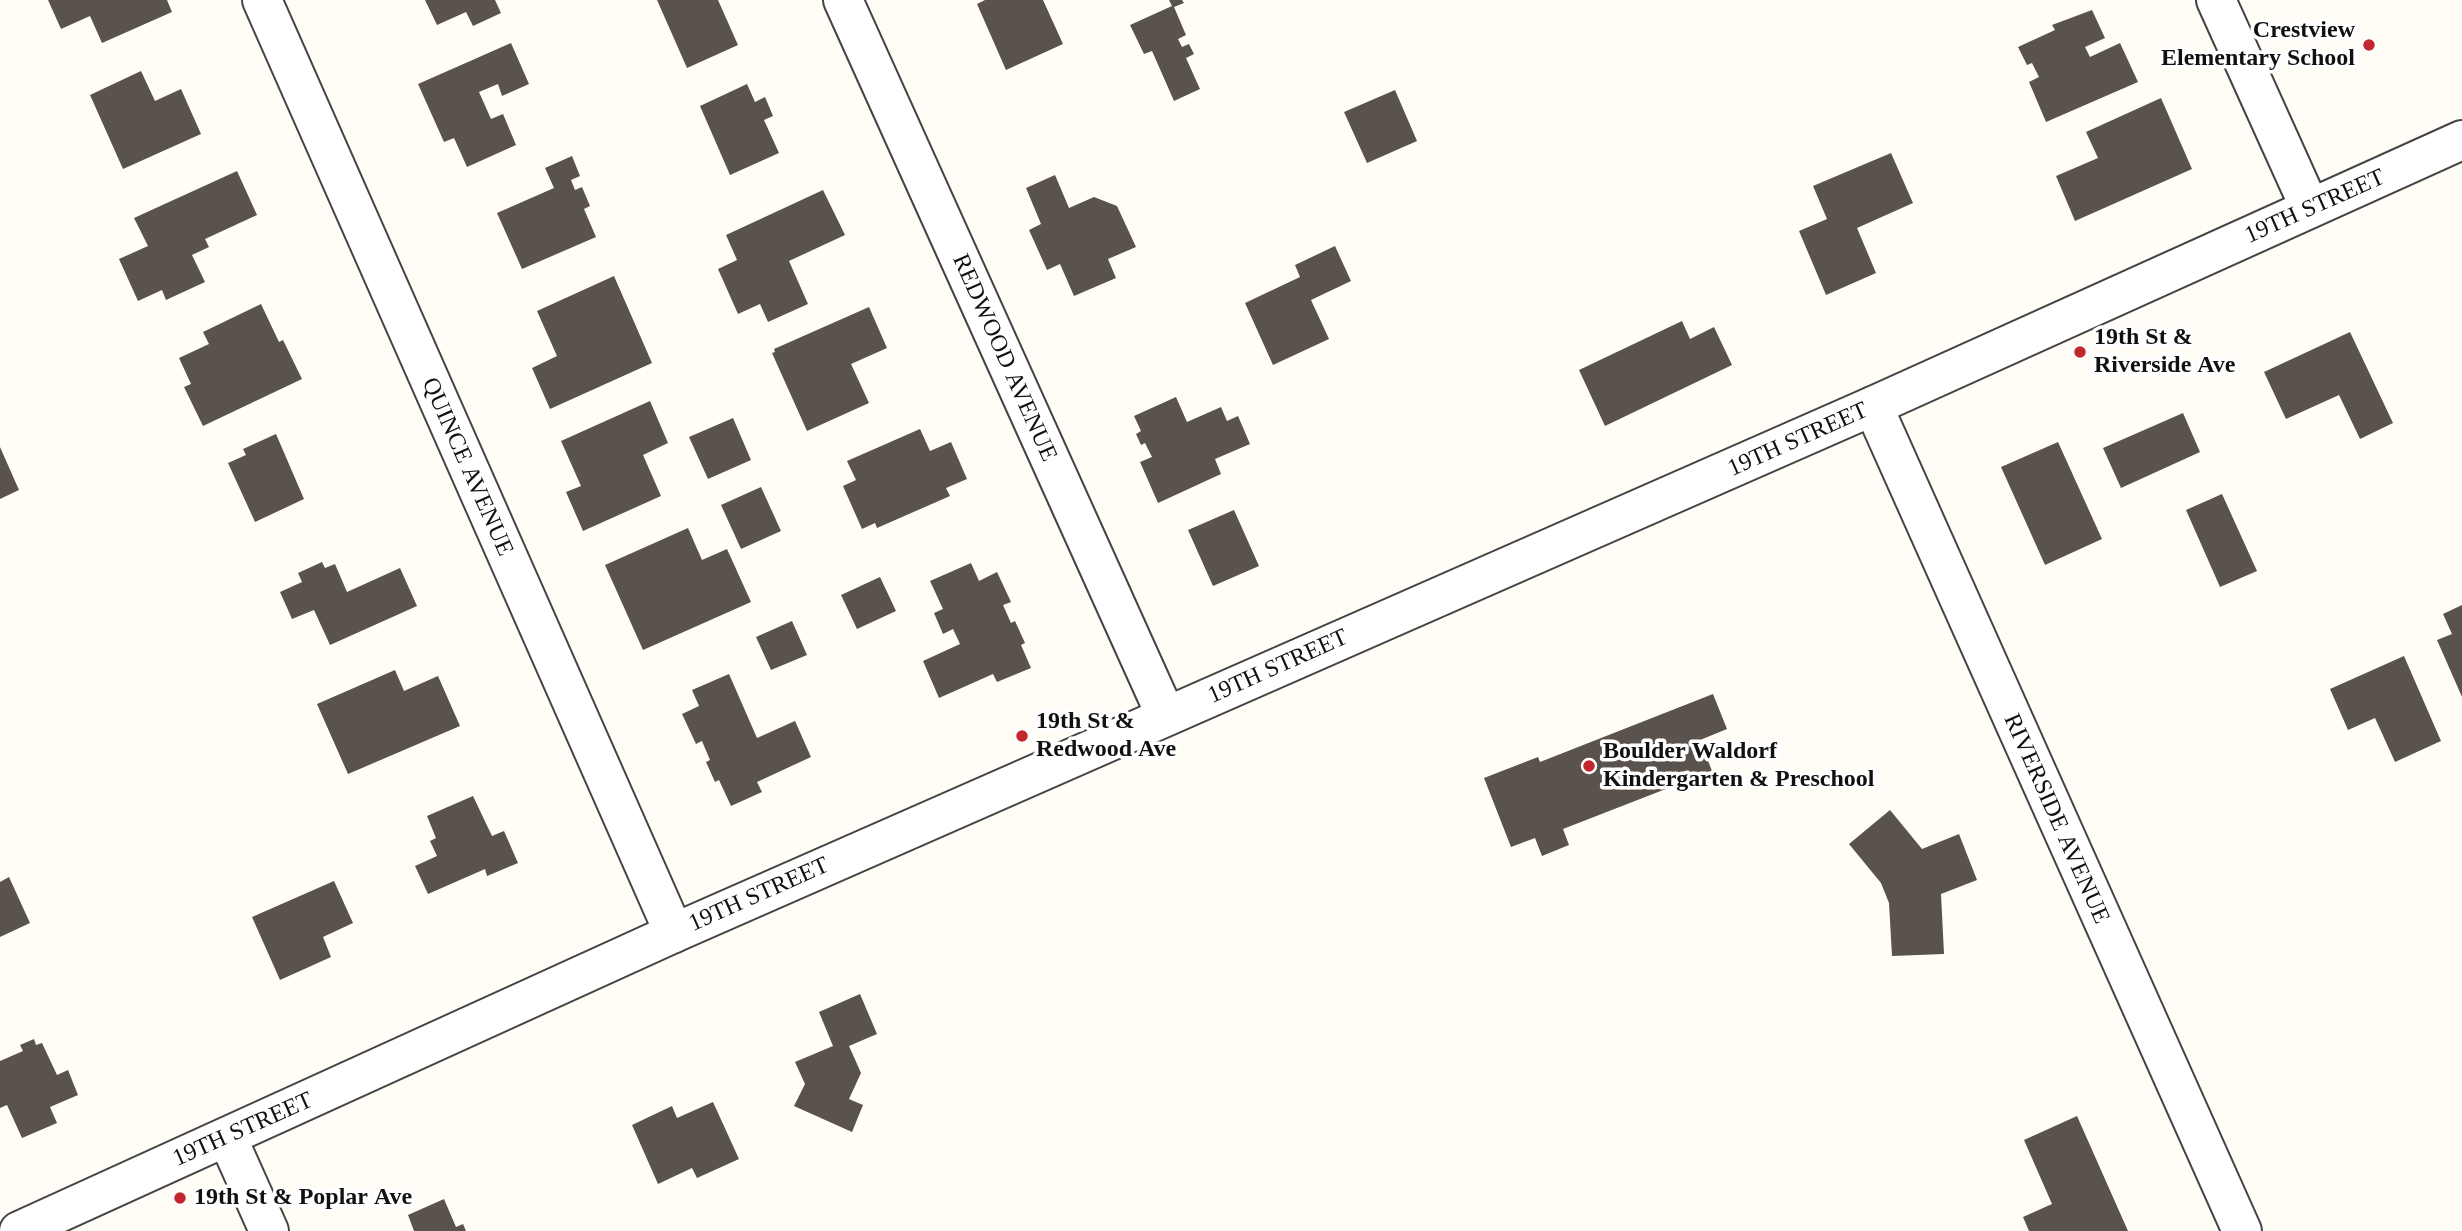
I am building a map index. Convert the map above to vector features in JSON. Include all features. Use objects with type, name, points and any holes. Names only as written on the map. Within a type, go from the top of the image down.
[{"type":"street","name":"QUINCE AVENUE","points":[[262,0],[674,933]]},
{"type":"street","name":"REDWOOD AVENUE","points":[[843,0],[1167,716]]},
{"type":"street","points":[[2216,0],[2310,208]]},
{"type":"street","name":"19TH STREET","points":[[19,1231],[674,933],[1873,407],[2462,140]]},
{"type":"street","name":"RIVERSIDE AVENUE","points":[[1873,407],[2242,1231]]},
{"type":"street","points":[[227,1138],[269,1231]]},
{"type":"building","points":[[48,0],[167,0],[172,12],[102,43],[90,16],[61,29]]},
{"type":"building","points":[[425,0],[495,0],[501,13],[473,26],[466,12],[437,25]]},
{"type":"building","points":[[657,0],[718,0],[738,45],[687,68]]},
{"type":"building","points":[[985,0],[1043,0],[1063,44],[1006,70],[977,4]]},
{"type":"building","points":[[1169,0],[1182,0],[1184,3],[1174,7],[1186,35],[1178,39],[1182,47],[1189,44],[1194,54],[1186,58],[1200,89],[1174,101],[1152,51],[1144,54],[1130,25],[1172,6]]},
{"type":"building","points":[[2092,10],[2105,38],[2085,47],[2090,57],[2120,43],[2138,82],[2046,122],[2029,82],[2039,77],[2032,63],[2027,65],[2018,47],[2055,30],[2052,25]]},
{"type":"building","points":[[511,43],[529,84],[502,96],[498,84],[479,92],[491,119],[503,114],[516,145],[467,167],[454,138],[444,142],[418,84]]},
{"type":"building","points":[[141,71],[155,101],[181,89],[201,134],[123,169],[90,95]]},
{"type":"building","points":[[747,84],[755,102],[765,97],[773,116],[764,120],[779,153],[730,175],[700,106]]},
{"type":"building","points":[[1395,90],[1417,141],[1367,163],[1344,112]]},
{"type":"building","points":[[2161,98],[2192,169],[2075,221],[2056,176],[2098,158],[2086,132]]},
{"type":"building","points":[[1891,153],[1913,203],[1857,228],[1876,273],[1826,295],[1799,231],[1827,219],[1813,186]]},
{"type":"building","points":[[572,156],[580,176],[571,180],[575,190],[582,187],[590,206],[584,209],[596,237],[522,269],[497,213],[554,188],[545,168]]},
{"type":"building","points":[[237,171],[257,215],[205,239],[209,247],[192,255],[205,282],[166,300],[162,290],[138,301],[119,259],[148,246],[134,218]]},
{"type":"building","points":[[1055,175],[1069,208],[1094,197],[1117,206],[1136,247],[1108,259],[1116,278],[1074,296],[1060,264],[1047,270],[1029,230],[1041,224],[1026,188]]},
{"type":"building","points":[[823,190],[845,235],[789,261],[808,304],[768,322],[760,304],[738,314],[718,269],[737,260],[726,235]]},
{"type":"building","points":[[1335,246],[1351,281],[1311,300],[1329,339],[1273,365],[1245,303],[1300,277],[1295,265]]},
{"type":"building","points":[[614,276],[652,363],[550,409],[532,368],[557,356],[537,311]]},
{"type":"building","points":[[261,304],[279,342],[283,340],[302,379],[203,426],[184,387],[191,384],[179,358],[209,344],[203,332]]},
{"type":"building","points":[[869,307],[887,348],[851,364],[869,403],[807,431],[772,353],[775,352],[774,349]]},
{"type":"building","points":[[1682,321],[1690,339],[1714,327],[1732,365],[1605,426],[1579,370]]},
{"type":"building","points":[[2350,332],[2393,423],[2360,439],[2339,395],[2286,419],[2264,372]]},
{"type":"building","points":[[1176,397],[1187,422],[1221,407],[1227,421],[1238,416],[1250,444],[1215,459],[1221,474],[1158,503],[1140,462],[1152,457],[1145,443],[1141,445],[1136,434],[1141,431],[1134,416]]},
{"type":"building","points":[[650,401],[668,443],[643,455],[661,496],[583,531],[566,492],[581,486],[561,441]]},
{"type":"building","points":[[2183,413],[2200,452],[2121,488],[2103,448]]},
{"type":"building","points":[[733,418],[751,460],[708,479],[689,437]]},
{"type":"building","points":[[920,429],[930,451],[951,442],[967,479],[946,488],[950,496],[877,528],[875,523],[862,529],[843,486],[856,480],[847,461]]},
{"type":"building","points":[[276,434],[304,499],[255,522],[228,463],[246,455],[243,449]]},
{"type":"building","points":[[2058,442],[2102,539],[2045,565],[2001,467]]},
{"type":"building","points":[[0,447],[19,490],[0,499]]},
{"type":"building","points":[[761,487],[781,531],[741,549],[721,505]]},
{"type":"building","points":[[2222,494],[2257,571],[2220,587],[2186,510]]},
{"type":"building","points":[[1234,510],[1259,566],[1213,586],[1188,530]]},
{"type":"building","points":[[688,528],[702,560],[727,549],[751,602],[643,650],[605,565]]},
{"type":"building","points":[[322,562],[325,568],[335,564],[347,592],[400,568],[417,606],[330,645],[314,610],[292,619],[280,592],[302,582],[298,573]]},
{"type":"building","points":[[971,563],[979,581],[997,572],[1011,602],[1003,605],[1011,623],[1015,621],[1025,643],[1021,645],[1031,668],[997,682],[993,674],[939,698],[923,661],[960,644],[953,629],[943,634],[934,613],[943,609],[930,581]]},
{"type":"building","points":[[880,577],[896,611],[857,629],[841,595]]},
{"type":"building","points":[[2462,605],[2462,697],[2437,640],[2452,634],[2443,614]]},
{"type":"building","points":[[792,621],[807,655],[771,670],[756,637]]},
{"type":"building","points":[[2404,656],[2441,741],[2395,762],[2375,718],[2348,730],[2330,689]]},
{"type":"building","points":[[395,670],[404,691],[438,676],[460,726],[348,774],[317,704]]},
{"type":"building","points":[[729,674],[757,738],[795,721],[811,757],[757,782],[762,792],[731,806],[719,780],[715,782],[706,762],[710,760],[702,741],[696,744],[682,714],[699,706],[692,690]]},
{"type":"building","points":[[1713,694],[1727,729],[1700,740],[1712,771],[1563,829],[1569,845],[1542,856],[1535,838],[1511,847],[1484,778],[1538,757],[1540,762]]},
{"type":"building","points":[[473,796],[492,836],[504,831],[518,863],[487,876],[485,869],[428,894],[415,866],[437,856],[430,841],[436,838],[427,816]]},
{"type":"building","points":[[1890,810],[1922,849],[1959,834],[1977,880],[1941,894],[1944,954],[1892,956],[1889,903],[1881,883],[1849,844]]},
{"type":"building","points":[[9,877],[30,923],[0,937],[0,882]]},
{"type":"building","points":[[334,881],[353,923],[323,937],[331,957],[280,980],[252,917]]},
{"type":"building","points":[[860,994],[877,1034],[849,1046],[861,1073],[849,1099],[863,1105],[852,1132],[794,1106],[805,1084],[795,1062],[833,1046],[819,1012]]},
{"type":"building","points":[[34,1039],[36,1045],[42,1043],[57,1075],[68,1070],[78,1095],[50,1107],[57,1123],[22,1138],[7,1105],[0,1108],[0,1061],[23,1051],[20,1045]]},
{"type":"building","points":[[713,1102],[739,1159],[697,1178],[692,1168],[658,1184],[632,1125],[672,1106],[677,1118]]},
{"type":"building","points":[[2077,1116],[2128,1231],[2029,1231],[2023,1217],[2052,1204],[2024,1140]]},
{"type":"building","points":[[444,1199],[456,1227],[463,1224],[466,1231],[414,1231],[408,1215]]},
{"type":"place","name":"Crestview Elementary School","points":[[2369,45]]},
{"type":"place","name":"19th St & Riverside Ave","points":[[2080,352]]},
{"type":"place","name":"19th St & Redwood Ave","points":[[1022,736]]},
{"type":"place","name":"Boulder Waldorf Kindergarten & Preschool","points":[[1589,766]]},
{"type":"place","name":"19th St & Poplar Ave","points":[[180,1198]]}]
